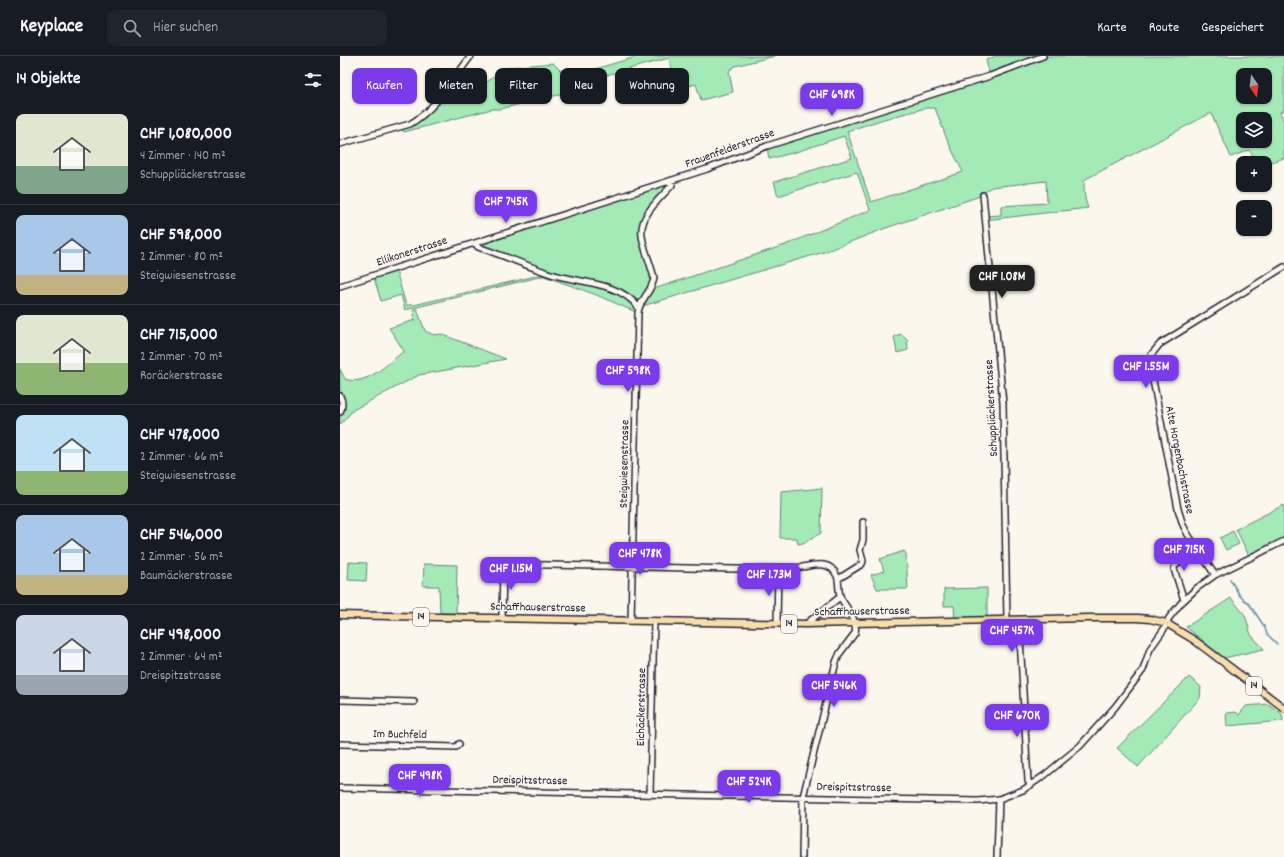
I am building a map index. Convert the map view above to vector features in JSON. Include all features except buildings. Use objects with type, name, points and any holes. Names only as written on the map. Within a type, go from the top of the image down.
[{"type":"main road","name":"Schaffhauserstrasse","points":[[340,615],[777,624],[1122,617],[1150,619],[1166,623],[1194,640],[1284,708]]},
{"type":"street","points":[[340,144],[410,124],[420,118],[436,101],[471,56]]},
{"type":"street","name":"Frauenfelderstrasse","points":[[628,194],[728,162],[778,143],[990,76],[1043,56]]},
{"type":"street","points":[[475,243],[478,247],[549,273],[572,280],[602,285],[623,294],[634,301],[638,307],[653,285],[654,278],[642,236],[642,226],[645,218],[672,185],[672,180]]},
{"type":"street","name":"Ellikonerstrasse","points":[[340,286],[628,194]]},
{"type":"street","name":"Schuppliäckerstrasse","points":[[983,195],[1004,403],[1007,620]]},
{"type":"street","name":"Alte Horgenbachstrasse","points":[[1215,575],[1195,547],[1182,525],[1150,365],[1151,355],[1160,344],[1284,267]]},
{"type":"street","name":"Steigwiesenstrasse","points":[[631,621],[638,307]]},
{"type":"street","points":[[340,396],[342,407],[340,412]]},
{"type":"street","points":[[838,579],[862,564],[863,561],[860,550],[863,540],[862,522]]},
{"type":"street","name":"Dreispitzstrasse","points":[[340,788],[978,801],[999,799],[1016,793],[1031,785],[1080,746],[1115,708],[1143,670],[1150,649],[1164,629],[1166,623],[1184,600],[1197,588],[1215,575],[1284,541]]},
{"type":"street","points":[[1184,600],[1174,569],[1175,566],[1195,547]]},
{"type":"street","points":[[502,618],[503,564],[778,570],[823,564],[830,567],[836,573],[840,597],[853,616],[855,633],[840,653],[836,662],[803,797],[802,857]]},
{"type":"street","points":[[777,624],[778,570]]},
{"type":"street","points":[[806,624],[840,597]]},
{"type":"street","points":[[1019,620],[1028,781],[1031,785]]},
{"type":"street","name":"Eichäckerstrasse","points":[[650,794],[654,621]]},
{"type":"street","points":[[340,700],[414,702]]},
{"type":"street","name":"Im Buchfeld","points":[[340,744],[456,747],[459,744]]},
{"type":"street","points":[[997,857],[999,799]]},
{"type":"green space","points":[[639,56],[775,56],[735,66],[729,71],[733,92],[701,100],[696,84],[689,86],[689,68],[672,68],[669,58],[632,68],[615,68],[615,73],[607,75],[607,68],[598,68]]},
{"type":"green space","points":[[996,56],[1284,56],[1284,110],[1280,112],[1284,121],[1284,158],[1272,162],[1272,156],[1253,156],[1249,150],[1231,157],[1211,113],[1084,180],[1084,191],[1088,208],[985,220],[985,216],[1001,215],[1001,206],[1047,203],[1046,181],[992,187],[986,190],[983,195],[886,228],[824,252],[639,307],[638,313],[594,294],[544,276],[548,273],[478,247],[475,243],[673,182],[654,205],[642,226],[653,285],[657,288],[785,245],[870,210],[857,172],[778,196],[774,182],[852,158],[844,136],[796,152],[769,159],[767,146],[990,76],[986,60]],"holes":[[[926,108],[935,108],[948,142],[963,172],[871,202],[847,131]]]},
{"type":"green space","points":[[553,63],[560,70],[560,95],[552,96],[552,68],[508,68],[510,67]]},
{"type":"green space","points":[[495,75],[495,104],[521,104],[500,109],[492,109],[404,132],[399,127],[410,124],[433,104],[487,104],[487,82]]},
{"type":"green space","points":[[396,271],[406,305],[414,305],[544,274],[543,276],[405,310],[401,295],[381,301],[374,278]]},
{"type":"green space","points":[[417,309],[425,331],[434,335],[441,334],[506,359],[419,375],[353,410],[340,425],[340,369],[345,379],[353,381],[369,377],[384,367],[404,351],[389,328],[415,320],[413,310]]},
{"type":"green space","points":[[902,334],[907,339],[908,350],[897,353],[894,336]]},
{"type":"green space","points":[[822,488],[821,533],[803,543],[798,544],[797,538],[780,538],[781,492]]},
{"type":"green space","points":[[1284,505],[1284,538],[1249,556],[1236,529]]},
{"type":"green space","points":[[1233,531],[1239,544],[1226,550],[1220,538]]},
{"type":"green space","points":[[904,551],[906,554],[908,589],[877,589],[871,575],[884,571],[880,559]]},
{"type":"green space","points":[[349,562],[367,563],[366,581],[348,580]]},
{"type":"green space","points":[[424,564],[457,565],[456,613],[440,613],[439,586],[423,586]]},
{"type":"green space","points":[[987,588],[987,618],[955,619],[954,606],[944,606],[944,589]]},
{"type":"green space","points":[[1231,598],[1245,615],[1251,635],[1264,649],[1224,658],[1186,627]]},
{"type":"green space","points":[[1189,677],[1201,687],[1200,698],[1138,767],[1117,748]]},
{"type":"green space","points":[[1268,704],[1282,714],[1283,721],[1227,726],[1226,713],[1236,712],[1239,715],[1246,706]]},
{"type":"waterway","points":[[1230,579],[1240,596],[1250,605],[1264,626],[1267,634],[1277,644]]}]
